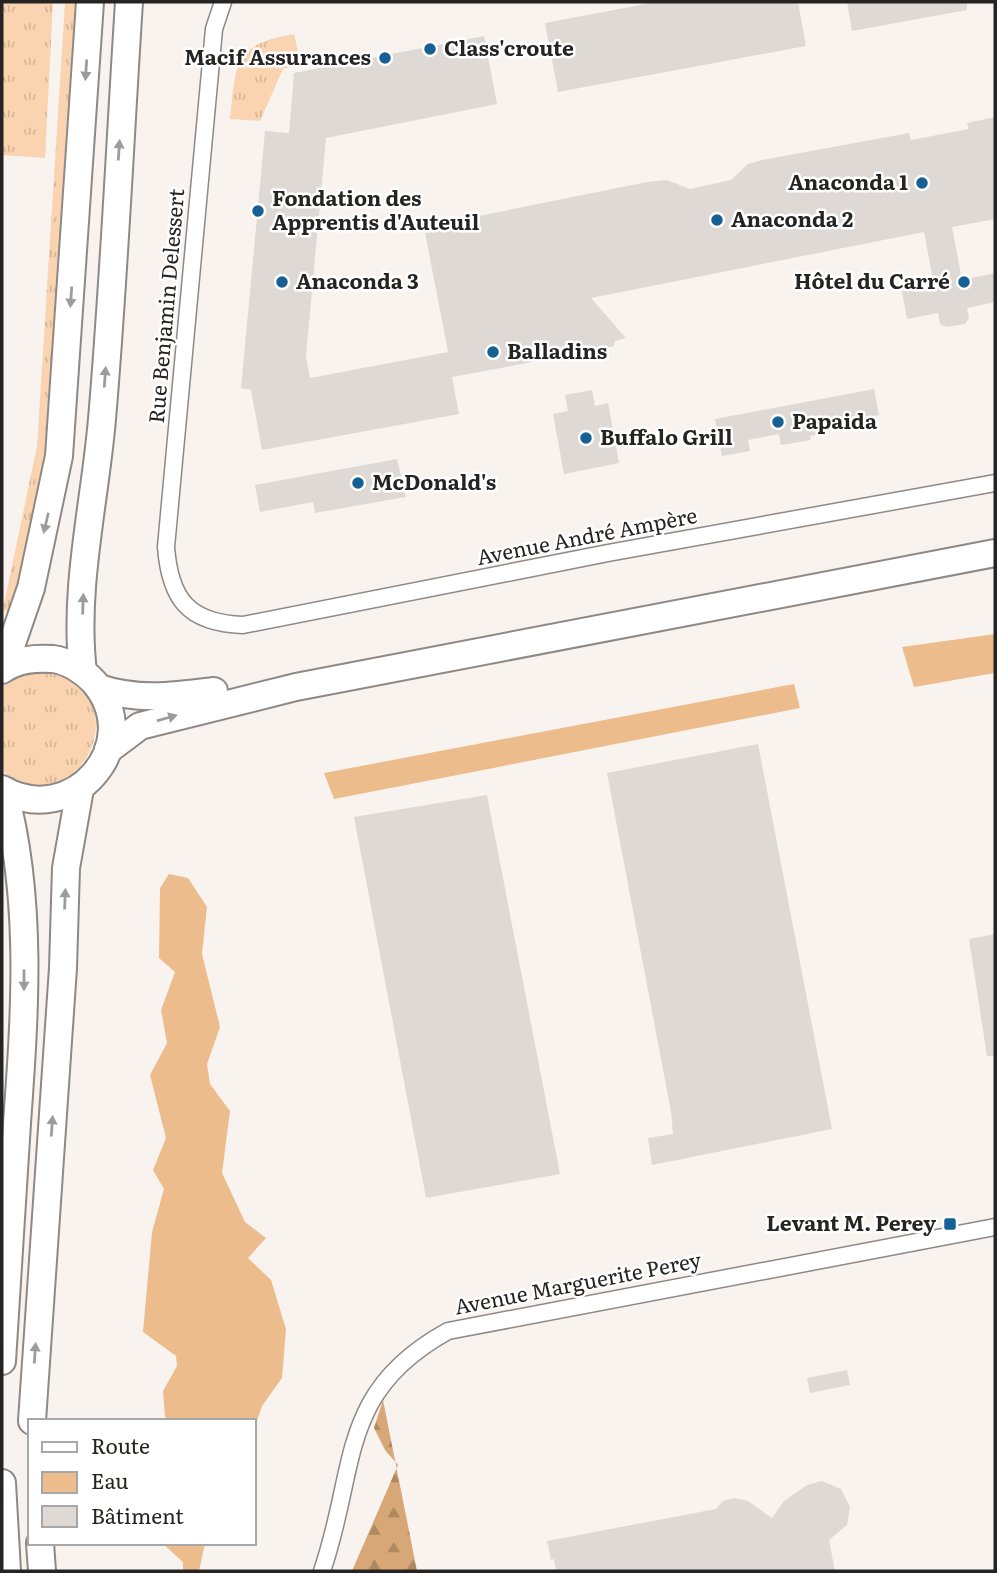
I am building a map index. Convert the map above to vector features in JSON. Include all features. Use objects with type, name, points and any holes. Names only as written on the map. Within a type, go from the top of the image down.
[{"type":"main road","points":[[2,660],[10,649],[31,588],[59,456],[90,2]]},
{"type":"main road","points":[[3,790],[29,800],[55,799],[79,789],[97,772],[108,750],[110,718],[91,680],[80,645],[102,420],[129,2]]},
{"type":"main road","points":[[108,750],[140,726],[296,687],[995,553]]},
{"type":"main road","points":[[2,670],[34,658],[60,660],[123,696],[154,698],[260,686],[296,687]]},
{"type":"main road","points":[[32,1419],[63,968],[66,868],[79,789]]},
{"type":"main road","points":[[2,1361],[22,1049],[24,953],[15,830],[3,790]]},
{"type":"main road","points":[[2,1483],[6,1571]]},
{"type":"main road","points":[[40,1545],[41,1571]]},
{"type":"street","name":"Rue Benjamin Delessert","points":[[190,608],[171,586],[166,547],[214,29],[223,2]]},
{"type":"street","name":"Avenue André Ampère","points":[[190,608],[207,619],[243,625],[995,483]]},
{"type":"street","name":"Avenue Marguerite Perey","points":[[322,1571],[360,1422],[374,1393],[410,1353],[448,1331],[995,1227]]},
{"type":"green space","points":[[2,2],[53,2],[45,158],[2,155]]},
{"type":"green space","points":[[65,2],[78,2],[46,458],[26,559],[9,614],[3,609],[37,446]]},
{"type":"green space","points":[[294,34],[301,65],[283,69],[260,121],[230,119],[234,84],[241,60],[259,44]]},
{"type":"green space","points":[[40,670],[73,682],[91,702],[96,726],[90,750],[76,770],[55,783],[30,785],[2,771],[2,685],[21,673]]},
{"type":"green space","points":[[383,1400],[395,1462],[385,1450],[374,1428]]},
{"type":"green space","points":[[397,1468],[417,1571],[352,1571]]},
{"type":"water","points":[[995,634],[995,673],[914,687],[902,647]]},
{"type":"water","points":[[794,684],[800,708],[334,799],[324,773]]},
{"type":"water","points":[[169,874],[188,878],[207,907],[202,954],[220,1027],[207,1064],[210,1084],[230,1111],[222,1173],[245,1222],[266,1238],[248,1258],[271,1280],[286,1329],[282,1378],[262,1406],[256,1424],[256,1419],[167,1419],[163,1391],[177,1366],[176,1356],[143,1332],[152,1232],[164,1189],[153,1170],[166,1138],[150,1075],[167,1043],[161,1010],[175,972],[159,958],[160,888]]},
{"type":"water","points":[[164,1545],[205,1545],[199,1571],[183,1571],[183,1562]]},
{"type":"building","points":[[656,2],[798,2],[806,46],[558,92],[545,23]]},
{"type":"building","points":[[847,2],[967,2],[967,10],[852,31]]},
{"type":"building","points":[[484,36],[497,104],[326,138],[306,356],[310,378],[448,352],[424,227],[647,182],[667,180],[690,189],[731,180],[748,164],[762,160],[909,133],[911,140],[969,129],[967,123],[995,117],[995,219],[952,227],[962,280],[995,273],[995,302],[967,308],[969,318],[965,324],[946,327],[940,324],[938,313],[907,319],[902,291],[934,285],[924,232],[591,298],[626,338],[615,341],[614,346],[452,377],[459,414],[262,450],[251,390],[241,388],[265,131],[289,133],[294,73]]},
{"type":"building","name":"Papaida","points":[[874,389],[879,415],[821,426],[822,434],[810,436],[811,440],[781,445],[779,434],[748,440],[750,451],[722,456],[715,419]]},
{"type":"building","name":"Buffalo Grill","points":[[592,390],[595,406],[608,403],[619,463],[564,474],[553,414],[568,411],[565,395]]},
{"type":"building","name":"McDonald's","points":[[397,459],[406,497],[315,513],[313,502],[260,512],[255,485]]},
{"type":"building","points":[[758,744],[832,1129],[652,1165],[648,1138],[673,1134],[671,1112],[607,773]]},
{"type":"building","points":[[487,795],[560,1174],[426,1198],[354,817]]},
{"type":"building","points":[[995,934],[995,1056],[987,1056],[969,939]]},
{"type":"building","points":[[847,1370],[850,1385],[810,1393],[807,1378]]},
{"type":"building","points":[[822,1481],[841,1489],[850,1507],[847,1525],[829,1540],[835,1571],[556,1571],[554,1559],[551,1560],[547,1541],[716,1509],[723,1501],[734,1498],[748,1501],[772,1518],[784,1501],[807,1485]]},
{"type":"place","name":"Class'croute","points":[[430,49]]},
{"type":"place","name":"Macif Assurances","points":[[385,58]]},
{"type":"place","name":"Anaconda 1","points":[[922,183]]},
{"type":"place","name":"Fondation des Apprentis d'Auteuil","points":[[258,211]]},
{"type":"place","name":"Anaconda 2","points":[[717,220]]},
{"type":"place","name":"Anaconda 3","points":[[282,282]]},
{"type":"place","name":"Hôtel du Carré","points":[[964,282]]},
{"type":"place","name":"Balladins","points":[[493,352]]},
{"type":"place","name":"Papaida","points":[[778,422]]},
{"type":"place","name":"Buffalo Grill","points":[[586,438]]},
{"type":"place","name":"McDonald's","points":[[358,483]]},
{"type":"place","name":"Levant M. Perey","points":[[950,1224]]}]
